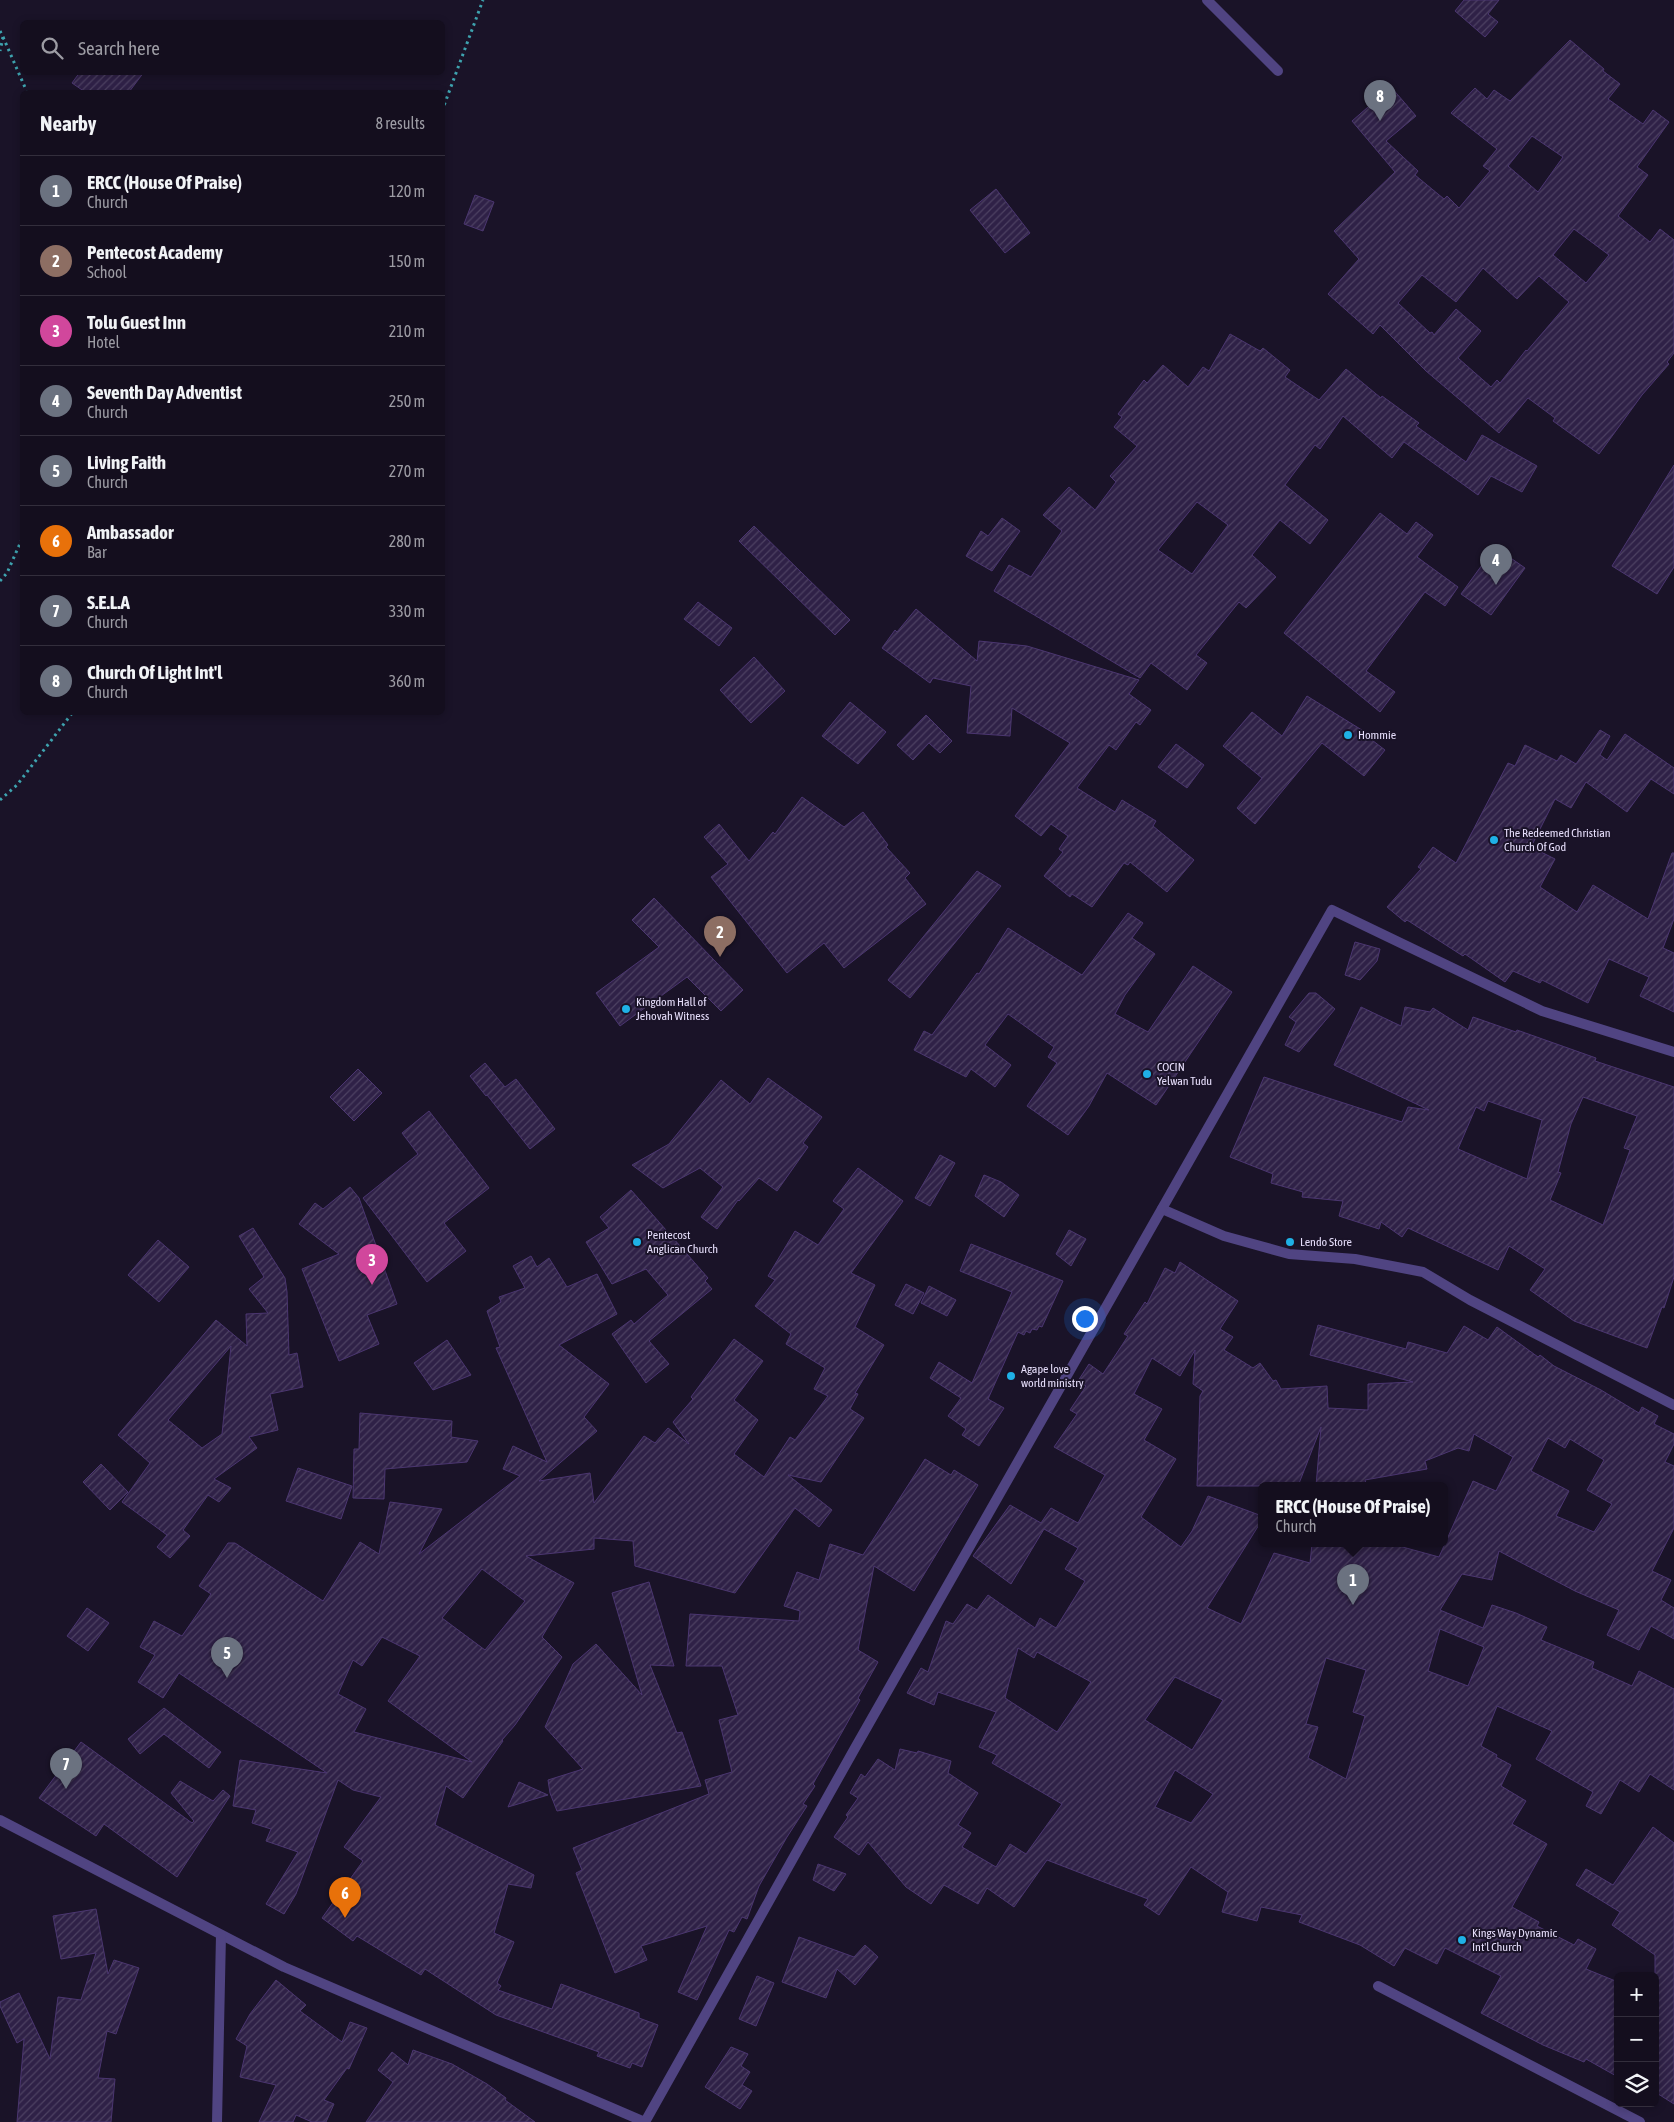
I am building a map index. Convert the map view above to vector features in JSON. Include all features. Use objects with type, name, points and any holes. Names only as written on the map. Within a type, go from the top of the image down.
[{"type":"street","points":[[1206,0],[1278,71]]},
{"type":"street","points":[[0,1820],[284,1967],[645,2122],[855,1748],[1332,910],[1542,1011],[1674,1052]]},
{"type":"street","points":[[1162,1210],[1224,1236],[1289,1254],[1355,1259],[1423,1272],[1470,1300],[1674,1405]]},
{"type":"street","points":[[217,2122],[221,1935]]},
{"type":"street","points":[[1378,1986],[1640,2122]]},
{"type":"path","points":[[445,103],[483,0]]},
{"type":"path","points":[[0,31],[20,74]]},
{"type":"path","points":[[0,52],[3,37]]},
{"type":"path","points":[[20,75],[27,90]]},
{"type":"path","points":[[0,581],[7,573],[20,544]]},
{"type":"path","points":[[0,800],[17,785],[71,715]]},
{"type":"building","points":[[1464,0],[1499,0],[1488,14],[1498,22],[1485,37],[1455,11]]},
{"type":"building","points":[[1570,40],[1620,84],[1608,99],[1643,124],[1653,110],[1669,122],[1637,167],[1648,175],[1618,216],[1650,242],[1660,229],[1674,240],[1674,353],[1667,362],[1669,364],[1642,395],[1599,454],[1553,421],[1555,418],[1528,398],[1499,433],[1426,371],[1380,325],[1373,334],[1328,294],[1359,259],[1334,231],[1395,172],[1352,121],[1391,87],[1416,116],[1386,141],[1418,171],[1415,175],[1444,199],[1447,196],[1459,208],[1490,171],[1483,166],[1497,149],[1451,113],[1475,88],[1487,99],[1494,90],[1510,101]],"holes":[[[1532,136],[1563,157],[1538,192],[1508,166]],[[1574,229],[1609,255],[1586,283],[1553,255]],[[1483,268],[1517,299],[1539,276],[1569,302],[1526,350],[1500,383],[1497,380],[1491,387],[1458,358],[1481,331],[1456,309],[1434,335],[1398,303],[1422,275],[1456,302]]]},
{"type":"building","points":[[78,75],[142,75],[130,90],[82,90],[72,83]]},
{"type":"building","points":[[996,189],[1030,233],[1005,253],[970,210]]},
{"type":"building","points":[[475,195],[494,202],[483,231],[464,224]]},
{"type":"building","points":[[1230,334],[1260,351],[1263,348],[1290,370],[1285,377],[1319,400],[1346,369],[1381,398],[1382,396],[1419,423],[1416,426],[1466,462],[1482,435],[1537,466],[1522,492],[1491,476],[1478,495],[1404,442],[1392,458],[1343,416],[1320,449],[1315,445],[1285,485],[1328,520],[1310,544],[1280,520],[1252,555],[1276,577],[1246,608],[1239,602],[1196,655],[1207,663],[1187,690],[1151,663],[1140,678],[994,591],[1009,565],[1031,577],[1062,531],[1043,515],[1069,487],[1095,510],[1116,482],[1110,476],[1137,446],[1114,427],[1122,417],[1118,414],[1144,380],[1147,383],[1163,365],[1188,387],[1203,367],[1209,371]],"holes":[[[1197,502],[1228,525],[1192,574],[1158,550]]]},
{"type":"building","points":[[1674,465],[1674,567],[1657,594],[1612,566]]},
{"type":"building","points":[[1380,513],[1407,534],[1416,522],[1433,535],[1417,557],[1458,587],[1445,606],[1425,592],[1366,671],[1395,692],[1380,712],[1284,633]]},
{"type":"building","points":[[1002,518],[1020,531],[992,571],[966,556],[981,531],[988,536]]},
{"type":"building","points":[[754,526],[850,620],[835,635],[739,541]]},
{"type":"building","points":[[1495,547],[1525,568],[1491,615],[1461,594]]},
{"type":"building","points":[[698,602],[732,628],[719,646],[684,619]]},
{"type":"building","points":[[916,609],[977,661],[979,641],[1027,646],[1139,680],[1129,694],[1151,710],[1140,725],[1136,722],[1116,750],[1109,745],[1077,788],[1115,812],[1122,800],[1156,821],[1153,826],[1194,860],[1167,892],[1130,862],[1128,865],[1124,863],[1092,907],[1072,894],[1070,897],[1044,876],[1063,852],[1059,849],[1068,836],[1051,824],[1041,836],[1015,816],[1070,743],[1012,708],[1010,736],[967,733],[971,686],[933,678],[930,683],[882,648],[895,630],[897,632]]},
{"type":"building","points":[[754,657],[785,691],[751,723],[720,690]]},
{"type":"building","points":[[1307,696],[1365,732],[1364,734],[1385,750],[1364,776],[1322,743],[1255,824],[1237,808],[1262,778],[1223,746],[1252,712],[1282,736]]},
{"type":"building","points":[[850,702],[886,732],[858,764],[822,736]]},
{"type":"building","points":[[926,715],[952,741],[940,753],[929,743],[913,760],[897,745]]},
{"type":"building","points":[[1600,730],[1610,736],[1600,755],[1607,760],[1625,734],[1674,768],[1674,794],[1651,779],[1627,812],[1586,782],[1571,808],[1555,799],[1531,847],[1555,859],[1540,887],[1577,912],[1593,885],[1648,919],[1672,853],[1674,853],[1674,919],[1663,948],[1674,953],[1674,1012],[1640,996],[1649,977],[1609,959],[1588,1003],[1542,980],[1540,983],[1513,971],[1505,982],[1465,954],[1463,956],[1407,920],[1405,922],[1387,907],[1421,869],[1418,867],[1433,847],[1456,863],[1508,763],[1515,766],[1525,745],[1557,761],[1561,755],[1576,764]]},
{"type":"building","points":[[1176,744],[1204,765],[1187,788],[1158,767]]},
{"type":"building","points":[[802,797],[844,827],[863,812],[888,845],[886,847],[910,873],[905,878],[926,904],[844,968],[824,943],[787,973],[711,877],[728,864],[704,837],[719,824],[749,861],[773,832],[775,834]]},
{"type":"building","points":[[977,871],[1001,886],[910,998],[888,980]]},
{"type":"building","points":[[654,898],[743,990],[721,1011],[687,977],[620,1026],[596,993],[659,947],[632,920]]},
{"type":"building","points":[[1128,913],[1143,923],[1132,938],[1155,954],[1125,995],[1115,1014],[1148,1032],[1193,966],[1232,992],[1156,1105],[1107,1073],[1089,1106],[1068,1135],[1027,1106],[1057,1063],[1048,1057],[1054,1047],[1008,1014],[985,1045],[1011,1065],[995,1087],[971,1069],[966,1077],[914,1050],[924,1031],[932,1035],[977,973],[979,974],[1008,928],[1082,975]]},
{"type":"building","points":[[1355,942],[1380,949],[1377,961],[1360,980],[1345,975]]},
{"type":"building","points":[[1309,993],[1316,993],[1335,1009],[1299,1052],[1285,1045],[1296,1022],[1289,1017]]},
{"type":"building","points":[[1361,1007],[1401,1026],[1405,1007],[1430,1012],[1433,1008],[1468,1030],[1473,1017],[1516,1032],[1517,1030],[1596,1058],[1595,1061],[1674,1087],[1674,1277],[1664,1308],[1662,1307],[1647,1348],[1574,1321],[1530,1290],[1545,1269],[1509,1246],[1498,1270],[1408,1228],[1402,1237],[1381,1222],[1379,1229],[1339,1216],[1343,1201],[1302,1197],[1303,1192],[1271,1183],[1273,1174],[1230,1157],[1264,1077],[1402,1122],[1408,1107],[1429,1110],[1334,1065]],"holes":[[[1583,1097],[1637,1116],[1624,1148],[1630,1150],[1603,1225],[1550,1200],[1561,1173],[1558,1172],[1571,1124]],[[1488,1101],[1542,1120],[1527,1179],[1458,1149],[1476,1107],[1484,1111]]]},
{"type":"building","points":[[485,1063],[505,1087],[516,1079],[555,1129],[530,1149],[470,1076]]},
{"type":"building","points":[[358,1069],[382,1093],[354,1121],[330,1097]]},
{"type":"building","points":[[768,1078],[822,1117],[803,1143],[808,1147],[777,1191],[759,1178],[738,1200],[717,1229],[701,1217],[723,1187],[700,1168],[663,1188],[632,1165],[669,1144],[721,1080],[750,1104]]},
{"type":"building","points":[[429,1111],[489,1188],[444,1223],[466,1251],[427,1282],[363,1198],[418,1154],[402,1133]]},
{"type":"building","points":[[940,1155],[955,1163],[930,1206],[915,1198]]},
{"type":"building","points":[[858,1168],[903,1201],[851,1273],[875,1285],[855,1327],[884,1345],[855,1393],[858,1394],[850,1409],[864,1418],[821,1482],[788,1475],[832,1510],[819,1527],[795,1508],[735,1593],[635,1566],[633,1541],[594,1538],[594,1549],[526,1556],[574,1583],[542,1637],[562,1657],[463,1798],[446,1786],[435,1825],[534,1875],[531,1888],[508,1884],[494,1933],[514,1942],[497,1983],[501,1986],[498,1990],[552,2009],[561,1984],[639,2013],[639,2018],[658,2025],[642,2067],[632,2063],[630,2068],[597,2056],[599,2052],[496,2015],[425,1969],[421,1975],[357,1936],[353,1941],[322,1918],[363,1861],[344,1847],[381,1797],[353,1790],[338,1780],[296,1894],[284,1914],[266,1904],[298,1852],[266,1841],[271,1829],[252,1823],[256,1810],[233,1806],[240,1760],[327,1773],[179,1673],[163,1698],[138,1682],[155,1655],[140,1647],[154,1621],[182,1636],[211,1594],[199,1586],[228,1543],[235,1543],[323,1601],[360,1542],[379,1554],[390,1502],[442,1509],[419,1554],[520,1476],[503,1469],[513,1446],[547,1462],[496,1348],[500,1347],[487,1311],[501,1302],[499,1297],[525,1288],[513,1266],[531,1256],[537,1267],[549,1258],[567,1287],[597,1274],[617,1314],[559,1345],[609,1384],[584,1417],[597,1431],[539,1481],[590,1473],[594,1503],[644,1436],[655,1443],[668,1428],[689,1444],[673,1422],[693,1399],[691,1397],[734,1339],[763,1361],[734,1400],[758,1420],[734,1454],[764,1477],[790,1437],[795,1440],[828,1396],[814,1389],[825,1368],[786,1344],[791,1334],[755,1306],[775,1280],[768,1276],[795,1231],[818,1245],[844,1209],[833,1201]],"holes":[[[482,1569],[525,1601],[485,1650],[442,1618]],[[382,1637],[420,1656],[388,1701],[472,1762],[354,1732],[366,1709],[338,1694],[353,1660],[362,1666]]]},
{"type":"building","points":[[984,1175],[1001,1182],[1019,1195],[1004,1217],[975,1196]]},
{"type":"building","points":[[350,1187],[359,1198],[397,1304],[367,1315],[379,1344],[339,1361],[302,1269],[339,1254],[299,1224],[315,1203],[323,1209]]},
{"type":"building","points":[[631,1190],[708,1278],[705,1281],[712,1289],[649,1341],[669,1364],[646,1383],[612,1334],[631,1320],[634,1324],[668,1295],[646,1269],[612,1284],[586,1242],[609,1228],[600,1217]]},
{"type":"building","points":[[253,1228],[285,1278],[289,1355],[297,1353],[303,1387],[270,1394],[278,1430],[249,1437],[257,1448],[214,1479],[231,1488],[219,1502],[208,1495],[183,1530],[190,1536],[170,1558],[157,1547],[167,1535],[122,1502],[150,1463],[118,1435],[216,1320],[247,1346],[246,1314],[268,1313],[249,1289],[264,1277],[239,1236]],"holes":[[[231,1346],[222,1434],[202,1448],[168,1420]]]},
{"type":"building","points":[[1069,1230],[1086,1239],[1071,1266],[1056,1254]]},
{"type":"building","points":[[158,1240],[189,1267],[159,1302],[128,1275]]},
{"type":"building","points":[[971,1244],[1063,1281],[1042,1327],[1039,1326],[1037,1330],[1032,1329],[1030,1333],[1026,1331],[1024,1335],[1018,1332],[988,1399],[1004,1408],[979,1446],[962,1435],[966,1429],[948,1416],[961,1398],[930,1378],[939,1362],[972,1383],[1012,1292],[960,1271]]},
{"type":"building","points":[[1180,1262],[1238,1301],[1220,1329],[1233,1337],[1224,1350],[1253,1368],[1260,1363],[1273,1381],[1276,1380],[1281,1389],[1327,1386],[1328,1408],[1368,1410],[1368,1384],[1413,1382],[1310,1355],[1318,1325],[1406,1349],[1408,1342],[1447,1353],[1464,1326],[1488,1340],[1497,1327],[1538,1357],[1540,1355],[1554,1366],[1601,1390],[1639,1413],[1642,1407],[1658,1416],[1654,1424],[1674,1434],[1674,1444],[1665,1462],[1674,1466],[1674,1528],[1652,1571],[1671,1580],[1661,1600],[1674,1608],[1674,1639],[1651,1626],[1639,1650],[1607,1635],[1619,1610],[1575,1591],[1499,1551],[1492,1580],[1462,1574],[1440,1610],[1483,1628],[1492,1605],[1516,1613],[1547,1627],[1541,1640],[1594,1662],[1592,1668],[1632,1686],[1639,1671],[1674,1689],[1674,1790],[1650,1774],[1639,1792],[1620,1780],[1601,1814],[1586,1806],[1593,1792],[1536,1759],[1552,1731],[1497,1706],[1481,1746],[1511,1765],[1501,1786],[1526,1801],[1512,1824],[1547,1844],[1512,1907],[1539,1922],[1537,1926],[1574,1945],[1578,1939],[1596,1949],[1586,1969],[1614,1980],[1614,2075],[1586,2059],[1584,2062],[1543,2045],[1481,2013],[1501,1976],[1445,1948],[1437,1964],[1405,1948],[1394,1966],[1360,1945],[1299,1922],[1302,1915],[1261,1907],[1257,1921],[1222,1912],[1228,1892],[1191,1867],[1159,1915],[1144,1905],[1148,1899],[1047,1860],[1014,1907],[987,1888],[978,1904],[944,1885],[931,1904],[906,1887],[868,1842],[859,1855],[834,1837],[858,1798],[850,1793],[861,1774],[865,1777],[878,1759],[895,1770],[900,1749],[917,1753],[918,1751],[951,1761],[948,1773],[978,1793],[958,1825],[971,1833],[962,1847],[996,1867],[1010,1844],[1026,1854],[1062,1804],[992,1763],[997,1755],[979,1747],[996,1712],[938,1692],[934,1705],[907,1693],[921,1668],[928,1672],[946,1621],[953,1624],[967,1604],[977,1610],[988,1595],[1035,1628],[1040,1618],[1056,1628],[1085,1581],[1065,1569],[1078,1548],[1044,1529],[1011,1584],[973,1556],[1010,1505],[1041,1523],[1051,1508],[1078,1523],[1105,1475],[1054,1447],[1077,1414],[1070,1410],[1086,1386],[1078,1381],[1089,1364],[1103,1374],[1128,1336],[1124,1334],[1145,1302],[1147,1304],[1165,1268],[1175,1273]],"holes":[[[1548,1438],[1565,1448],[1570,1439],[1604,1460],[1587,1490],[1612,1504],[1594,1532],[1556,1516],[1569,1491],[1531,1471]],[[1440,1629],[1484,1647],[1468,1686],[1428,1671]],[[1018,1648],[1034,1658],[1037,1652],[1091,1682],[1057,1732],[1005,1698]],[[1326,1658],[1366,1670],[1353,1712],[1365,1716],[1346,1779],[1308,1758],[1318,1727],[1306,1724]],[[1175,1677],[1223,1700],[1192,1750],[1145,1720]],[[1175,1770],[1213,1794],[1191,1823],[1155,1807]]]},
{"type":"building","points":[[906,1284],[924,1293],[913,1314],[895,1305]]},
{"type":"building","points":[[929,1286],[956,1300],[947,1316],[921,1303]]},
{"type":"building","points":[[447,1340],[471,1375],[433,1390],[414,1363]]},
{"type":"building","points":[[360,1413],[452,1421],[451,1437],[478,1441],[467,1462],[385,1469],[384,1499],[353,1498],[354,1449],[359,1449]]},
{"type":"building","points":[[925,1459],[951,1475],[954,1470],[978,1485],[914,1591],[874,1566],[858,1650],[878,1662],[858,1698],[860,1700],[813,1784],[815,1786],[803,1804],[807,1806],[759,1886],[747,1919],[742,1917],[734,1932],[729,1930],[697,2000],[678,1992],[707,1926],[641,1946],[647,1960],[615,1973],[576,1873],[582,1870],[573,1848],[709,1794],[705,1780],[732,1772],[719,1720],[738,1715],[722,1666],[686,1666],[690,1614],[799,1621],[800,1611],[784,1606],[797,1572],[819,1580],[830,1544],[863,1555]]},
{"type":"building","points":[[101,1464],[128,1492],[110,1510],[83,1482]]},
{"type":"building","points":[[298,1468],[352,1486],[341,1519],[286,1501]]},
{"type":"building","points":[[649,1582],[674,1666],[650,1665],[677,1733],[682,1732],[701,1786],[557,1811],[550,1793],[548,1780],[583,1769],[545,1727],[573,1664],[596,1644],[642,1695],[612,1593]]},
{"type":"building","points":[[87,1608],[109,1623],[88,1651],[67,1636]]},
{"type":"building","points":[[164,1708],[221,1752],[209,1768],[164,1734],[140,1754],[128,1739]]},
{"type":"building","points":[[81,1742],[192,1823],[194,1821],[171,1793],[180,1781],[213,1801],[223,1790],[230,1796],[177,1877],[104,1824],[96,1836],[39,1798]]},
{"type":"building","points":[[519,1782],[548,1795],[508,1807]]},
{"type":"building","points":[[1653,1827],[1674,1843],[1674,2104],[1659,2095],[1659,1972],[1655,1972],[1655,1955],[1612,1925],[1620,1912],[1576,1885],[1586,1869],[1613,1885]]},
{"type":"building","points":[[818,1864],[846,1874],[834,1891],[813,1880]]},
{"type":"building","points":[[96,1909],[108,1974],[114,1960],[139,1968],[116,2034],[107,2031],[98,2078],[115,2079],[111,2122],[17,2122],[24,2039],[17,2043],[0,2006],[0,2002],[19,1993],[50,2059],[58,1997],[81,2000],[96,1953],[61,1959],[53,1916]]},
{"type":"building","points":[[799,1937],[854,1957],[865,1945],[878,1957],[855,1985],[837,1969],[826,1998],[782,1982]]},
{"type":"building","points":[[757,1976],[774,1983],[756,2026],[739,2019]]},
{"type":"building","points":[[276,1980],[306,2005],[300,2011],[342,2042],[350,2022],[367,2028],[349,2069],[347,2068],[324,2100],[334,2104],[326,2122],[312,2122],[296,2115],[293,2122],[259,2122],[276,2085],[240,2077],[247,2046],[236,2039],[250,2014]]},
{"type":"building","points":[[731,2047],[748,2054],[741,2066],[750,2072],[742,2085],[752,2091],[740,2109],[705,2087]]},
{"type":"building","points":[[413,2050],[452,2064],[487,2084],[535,2122],[366,2122],[393,2082],[378,2070],[392,2052],[408,2065]]},
{"type":"place","name":"Church Of Light Int'l","points":[[1380,121]]},
{"type":"place","name":"Seventh Day Adventist","points":[[1496,585]]},
{"type":"place","name":"Hommie","points":[[1348,735]]},
{"type":"place","name":"The Redeemed Christian Church Of God","points":[[1494,840]]},
{"type":"place","name":"Pentecost Academy","points":[[720,957]]},
{"type":"place","name":"Kingdom Hall of Jehovah Witness","points":[[626,1009]]},
{"type":"place","name":"COCIN Yelwan Tudu","points":[[1147,1074]]},
{"type":"place","name":"Pentecost Anglican Church","points":[[637,1242]]},
{"type":"place","name":"Lendo Store","points":[[1290,1242]]},
{"type":"place","name":"Tolu Guest Inn","points":[[372,1285]]},
{"type":"place","name":"Agape love world ministry","points":[[1011,1376]]},
{"type":"place","name":"ERCC (House Of Praise)","points":[[1353,1605]]},
{"type":"place","name":"Living Faith","points":[[227,1678]]},
{"type":"place","name":"S.E.L.A","points":[[66,1789]]},
{"type":"place","name":"Ambassador","points":[[345,1918]]},
{"type":"place","name":"Kings Way Dynamic Int'l Church","points":[[1462,1940]]}]
